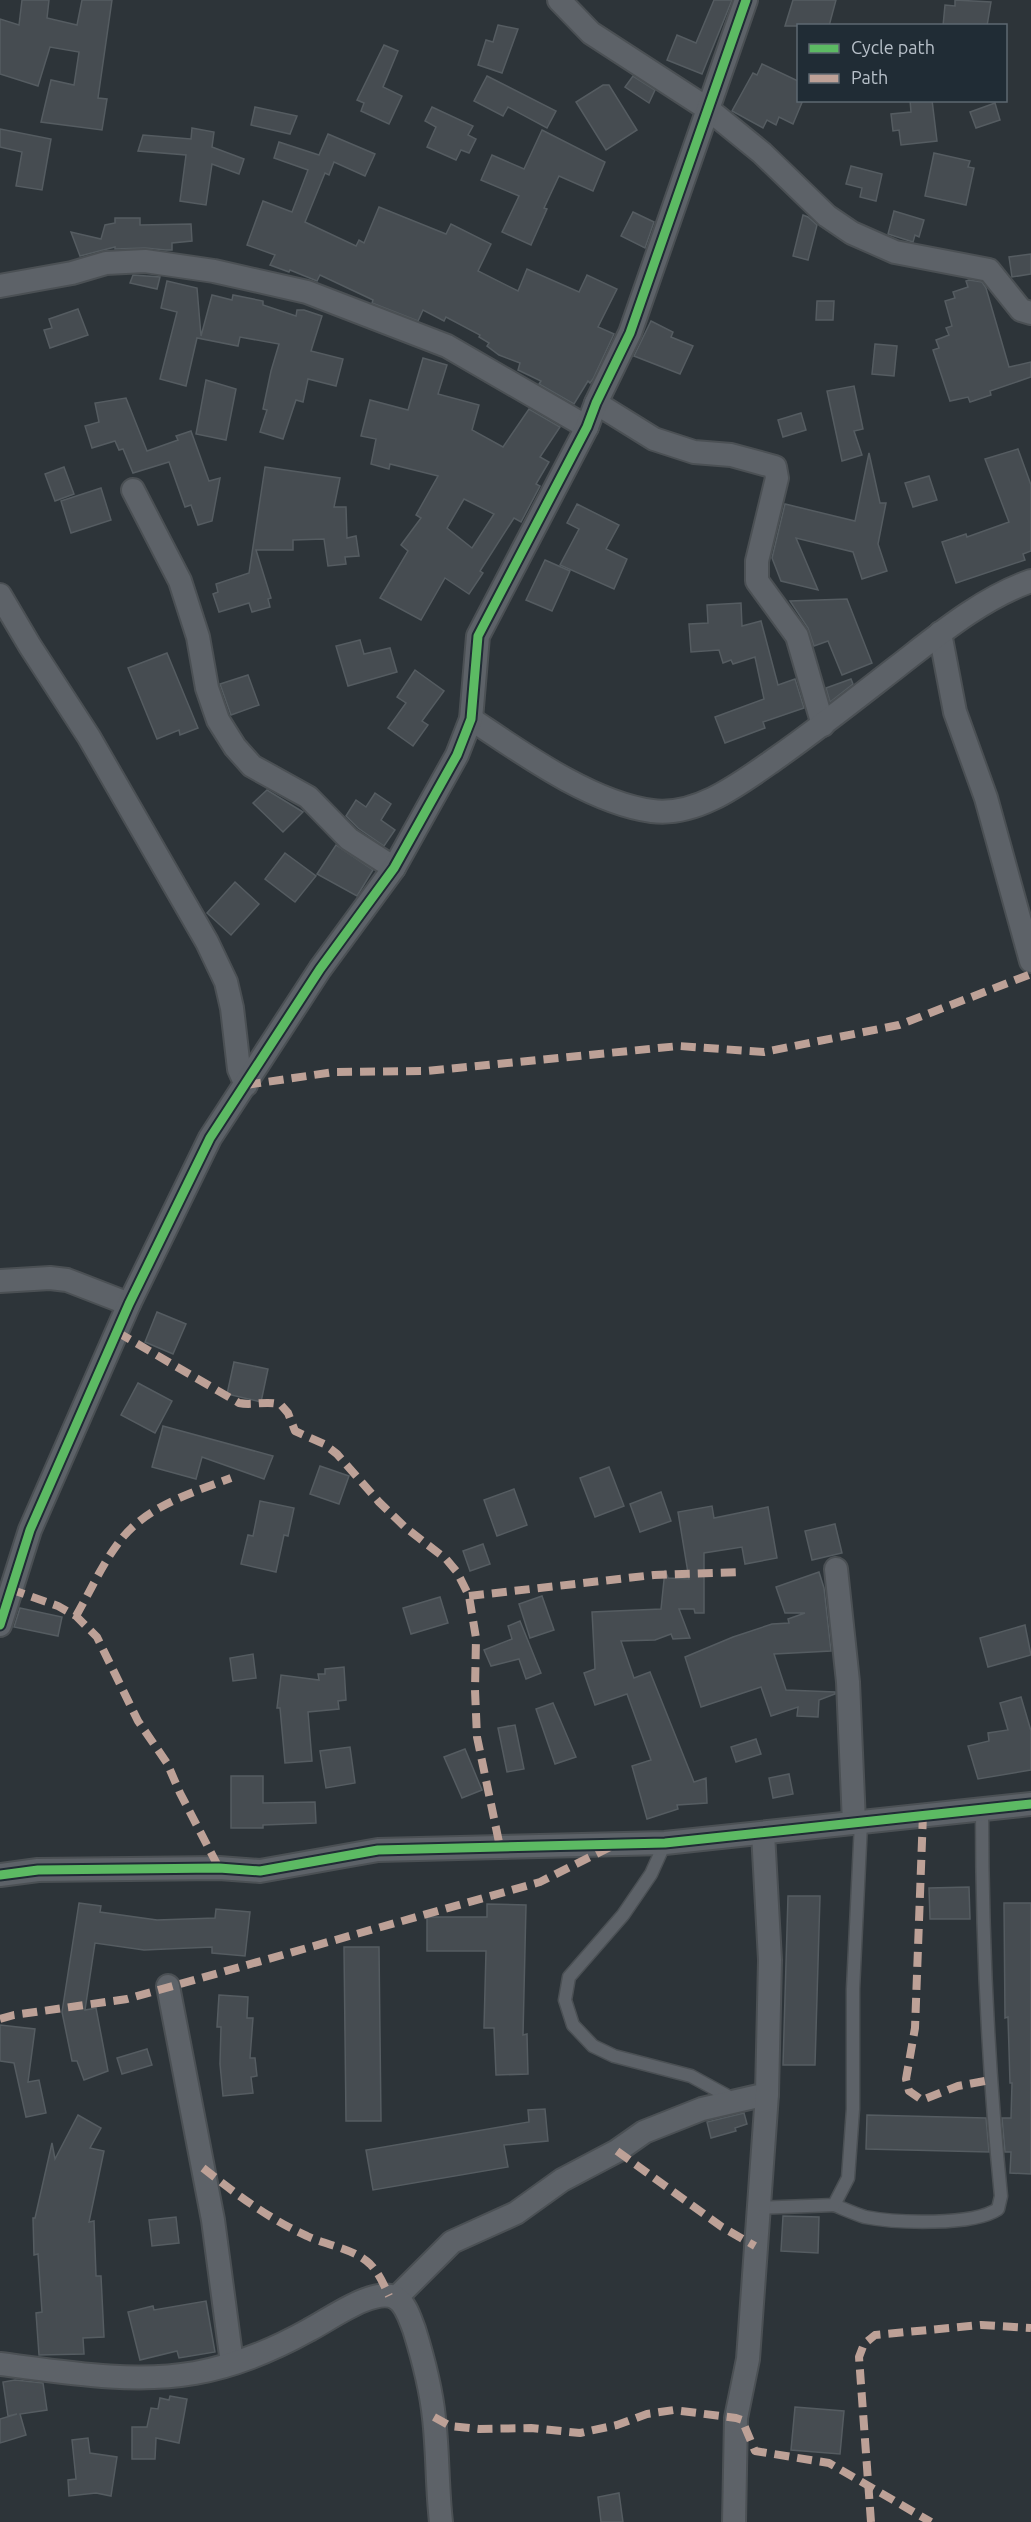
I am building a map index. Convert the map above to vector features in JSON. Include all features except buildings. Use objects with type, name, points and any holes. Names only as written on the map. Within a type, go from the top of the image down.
[{"type":"street","points":[[559,0],[591,33],[708,109],[762,153],[827,216],[852,233],[894,252],[989,270],[1028,316]]},
{"type":"street","points":[[0,1625],[30,1530],[129,1304],[210,1138],[320,969],[394,868],[457,755],[471,719],[478,636],[587,427],[630,333],[746,0]]},
{"type":"street","points":[[0,286],[72,273],[106,263],[145,261],[214,272],[307,292],[447,346],[587,427]]},
{"type":"street","points":[[596,403],[654,439],[694,452],[731,454],[775,467],[777,478],[757,561],[757,581],[797,636],[823,724]]},
{"type":"street","points":[[134,490],[180,581],[198,638],[207,688],[218,720],[236,747],[252,766],[308,796],[349,839],[394,868]]},
{"type":"street","points":[[471,719],[597,797],[651,811],[676,812],[703,803],[747,779],[823,724],[940,633],[1008,589],[1031,581]]},
{"type":"street","points":[[0,595],[89,737],[207,942],[226,982],[232,1008],[239,1069],[246,1085]]},
{"type":"street","points":[[940,633],[955,712],[986,798],[1031,961]]},
{"type":"street","points":[[0,1281],[50,1278],[68,1280],[129,1304]]},
{"type":"street","points":[[836,1569],[848,1682],[857,1823]]},
{"type":"street","points":[[0,1875],[38,1870],[219,1868],[260,1871],[378,1850],[665,1843],[1031,1804]]},
{"type":"street","points":[[734,2522],[736,2418],[748,2359],[767,2094],[770,1960],[763,1833]]},
{"type":"street","points":[[168,1986],[213,2220],[232,2363]]},
{"type":"street","points":[[396,2298],[452,2242],[516,2213],[562,2180],[617,2151],[644,2132],[702,2109],[767,2094]]},
{"type":"street","points":[[0,2364],[59,2372],[149,2377],[194,2373],[232,2363],[308,2331],[355,2304],[374,2297],[396,2298],[408,2313],[423,2358],[434,2417],[441,2522]]},
{"type":"lane","points":[[758,2208],[834,2205],[865,2217],[964,2221],[989,2216],[998,2209],[1001,2196],[990,2080],[982,1891],[982,1810]]},
{"type":"lane","points":[[834,2205],[848,2178],[853,2121],[857,1823]]},
{"type":"lane","points":[[665,1843],[651,1874],[623,1916],[569,1977],[565,2000],[573,2025],[593,2046],[614,2056],[691,2076],[736,2100]]},
{"type":"marked path","points":[[246,1085],[334,1072],[427,1071],[679,1046],[764,1052],[899,1025],[1031,974]]},
{"type":"marked path","points":[[117,1332],[239,1403],[281,1405],[288,1413],[295,1431],[324,1444],[337,1454],[379,1502],[406,1528],[446,1559],[457,1572],[469,1596],[476,1638],[477,1737],[500,1847]]},
{"type":"marked path","points":[[76,1616],[110,1555],[134,1526],[146,1516],[173,1501],[231,1478]]},
{"type":"marked path","points":[[469,1596],[654,1575],[740,1572]]},
{"type":"marked path","points":[[10,1589],[58,1606],[76,1616],[97,1637],[138,1721],[167,1763],[219,1868]]},
{"type":"marked path","points":[[923,1814],[915,2028],[906,2079],[909,2091],[922,2100],[958,2086],[990,2080]]},
{"type":"marked path","points":[[0,2019],[127,1999],[540,1882],[610,1847]]},
{"type":"marked path","points":[[617,2151],[722,2227],[755,2246]]},
{"type":"marked path","points":[[203,2168],[279,2222],[307,2236],[356,2254],[376,2271],[389,2296]]},
{"type":"marked path","points":[[871,2522],[859,2357],[864,2344],[875,2335],[981,2325],[1031,2328]]},
{"type":"marked path","points":[[434,2417],[450,2426],[479,2429],[531,2428],[580,2433],[617,2425],[647,2414],[674,2410],[736,2418],[742,2420],[755,2451],[829,2463],[931,2522]]},
{"type":"cycle path","points":[[0,1625],[30,1530],[129,1304],[210,1138],[320,969],[394,868],[457,755],[471,719],[478,636],[587,427],[630,333],[746,0]]},
{"type":"cycle path","points":[[0,1875],[38,1870],[219,1868],[260,1871],[378,1850],[665,1843],[1031,1804]]}]
